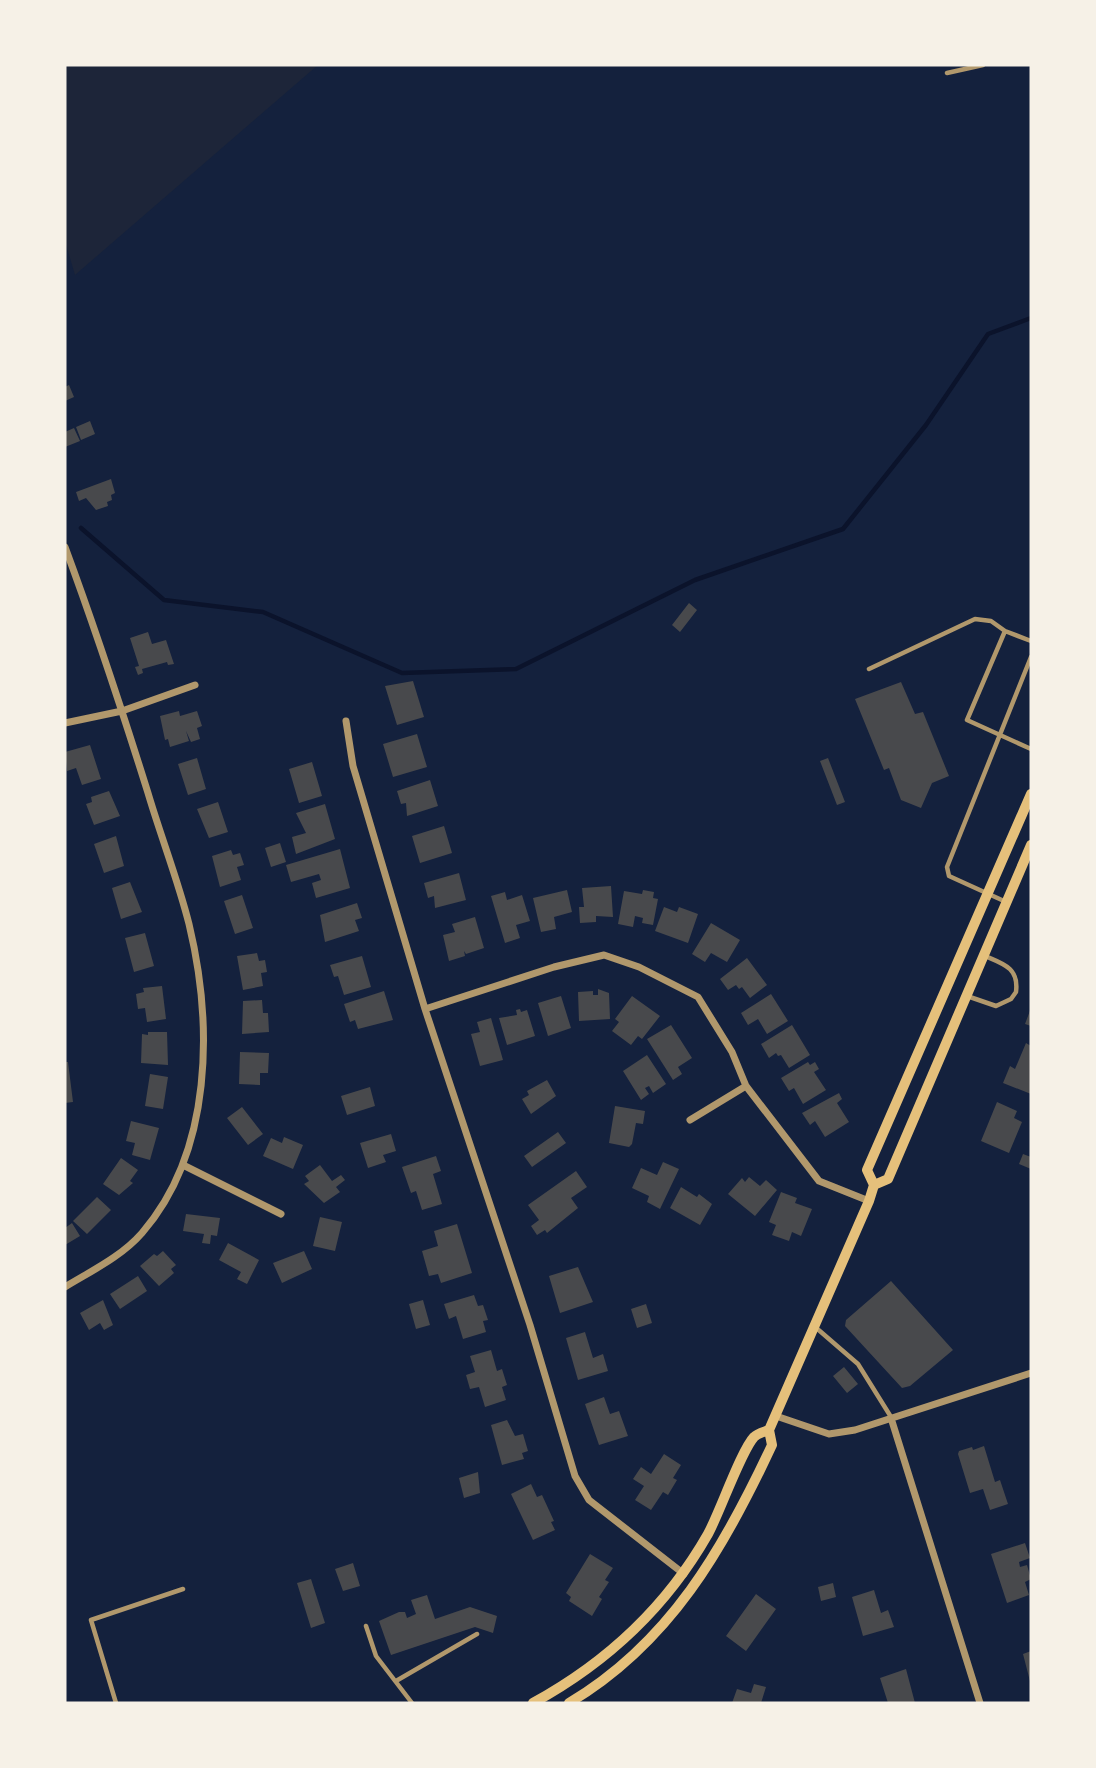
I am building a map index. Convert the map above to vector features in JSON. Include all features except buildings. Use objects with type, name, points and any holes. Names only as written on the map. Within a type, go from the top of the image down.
[{"type":"main road","points":[[533,1703],[590,1666],[645,1621],[684,1574],[724,1503],[752,1441],[769,1430],[869,1201],[874,1185],[867,1170],[1031,793]]},
{"type":"main road","points":[[874,1185],[888,1180],[1031,845]]},
{"type":"main road","points":[[569,1703],[626,1661],[659,1629],[696,1584],[720,1549],[772,1446],[769,1430]]},
{"type":"street","points":[[65,547],[108,664],[188,923],[201,989],[201,1080],[183,1165],[161,1207],[142,1234],[118,1255],[65,1287]]},
{"type":"street","points":[[65,723],[122,710],[195,685]]},
{"type":"street","points":[[346,721],[353,766],[425,1009],[530,1325],[575,1476],[589,1500],[684,1574]]},
{"type":"street","points":[[425,1009],[554,967],[604,955],[639,967],[698,997],[732,1052],[746,1086],[818,1181],[869,1201]]},
{"type":"street","points":[[690,1120],[746,1086]]},
{"type":"street","points":[[183,1165],[281,1214]]},
{"type":"street","points":[[776,1416],[829,1434],[891,1418],[1031,1373]]},
{"type":"street","points":[[891,1418],[980,1703]]},
{"type":"lane","points":[[947,73],[983,65]]},
{"type":"lane","points":[[869,669],[975,619],[991,621],[1005,631],[1031,641]]},
{"type":"lane","points":[[1005,631],[967,720],[1031,749]]},
{"type":"lane","points":[[1006,902],[949,876],[947,867],[1031,657]]},
{"type":"lane","points":[[967,996],[996,1006],[1011,999],[1016,992],[1015,973],[1009,966],[984,956]]},
{"type":"lane","points":[[814,1325],[858,1364],[891,1418]]},
{"type":"lane","points":[[116,1703],[91,1620],[183,1589]]},
{"type":"lane","points":[[366,1626],[376,1656],[412,1703]]},
{"type":"lane","points":[[396,1681],[477,1634]]},
{"type":"shaded area","points":[[65,65],[318,65],[75,275],[65,241]]},
{"type":"waterway","points":[[81,528],[164,600],[263,612],[402,673],[516,669],[695,580],[843,529],[926,425],[988,334],[1031,318]]}]
